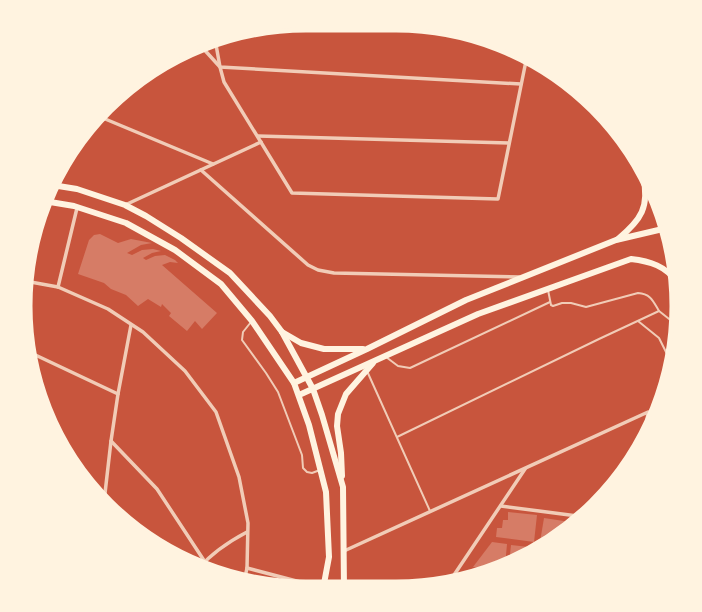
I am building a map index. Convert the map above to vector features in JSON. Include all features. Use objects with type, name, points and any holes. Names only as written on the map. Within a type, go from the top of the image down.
[{"type":"main road","points":[[616,240],[640,217],[646,197],[644,184]]},
{"type":"main road","points":[[57,186],[77,189],[125,205],[181,238],[230,273],[270,316],[282,332],[307,377],[322,415],[343,486]]},
{"type":"main road","points":[[50,202],[78,208],[126,223],[175,250],[221,284],[252,321],[294,383],[309,425],[326,492],[329,557],[324,582]]},
{"type":"main road","points":[[294,383],[466,300],[616,240],[661,229]]},
{"type":"main road","points":[[299,395],[478,314],[631,259],[654,264],[670,275]]},
{"type":"main road","points":[[282,332],[301,343],[324,349],[367,349]]},
{"type":"main road","points":[[344,582],[343,486],[341,453],[337,426],[338,414],[346,394],[375,361]]},
{"type":"street","points":[[216,45],[224,82],[292,193],[498,199],[526,62]]},
{"type":"street","points":[[204,49],[220,66],[521,84]]},
{"type":"street","points":[[104,118],[213,164]]},
{"type":"street","points":[[258,136],[509,143]]},
{"type":"street","points":[[125,205],[261,142]]},
{"type":"street","points":[[202,170],[308,265],[318,270],[334,273],[522,277]]},
{"type":"street","points":[[58,287],[78,208]]},
{"type":"street","points":[[31,282],[58,287],[108,309],[143,332],[185,371],[216,412],[240,477],[248,523],[247,568],[245,575]]},
{"type":"street","points":[[104,494],[118,394],[131,324]]},
{"type":"street","points":[[34,354],[118,394]]},
{"type":"street","points":[[344,551],[648,412],[647,421]]},
{"type":"street","points":[[111,441],[157,489],[204,562],[232,540],[247,532]]},
{"type":"street","points":[[454,576],[525,468]]},
{"type":"street","points":[[501,506],[577,515]]},
{"type":"street","points":[[247,568],[299,582]]},
{"type":"lane","points":[[548,289],[550,302],[553,306],[562,303],[571,303],[586,307],[638,293],[644,294],[650,296],[659,311],[671,321]]},
{"type":"lane","points":[[386,356],[398,366],[410,368],[550,302]]},
{"type":"lane","points":[[397,437],[659,311]]},
{"type":"lane","points":[[252,321],[243,332],[242,340],[278,392],[302,455],[303,468],[307,472],[312,473],[321,470]]},
{"type":"lane","points":[[638,321],[660,338],[668,357]]},
{"type":"lane","points":[[367,370],[431,512]]},
{"type":"building","points":[[100,234],[118,243],[131,239],[152,243],[141,245],[127,253],[132,255],[142,250],[153,249],[161,251],[152,253],[143,258],[146,260],[155,256],[165,255],[175,260],[178,263],[170,262],[162,265],[217,313],[202,329],[195,321],[187,331],[169,316],[171,313],[162,304],[161,307],[148,299],[138,306],[126,295],[111,289],[104,283],[78,274],[89,240],[94,235]]},
{"type":"building","points":[[508,512],[537,515],[534,542],[496,537],[497,528],[502,528],[503,520],[508,520]]},
{"type":"building","points":[[544,518],[568,522],[564,525],[540,541]]},
{"type":"building","points":[[492,542],[507,544],[506,559],[483,568],[473,567]]},
{"type":"building","points":[[511,545],[530,547],[518,554],[510,558]]}]
